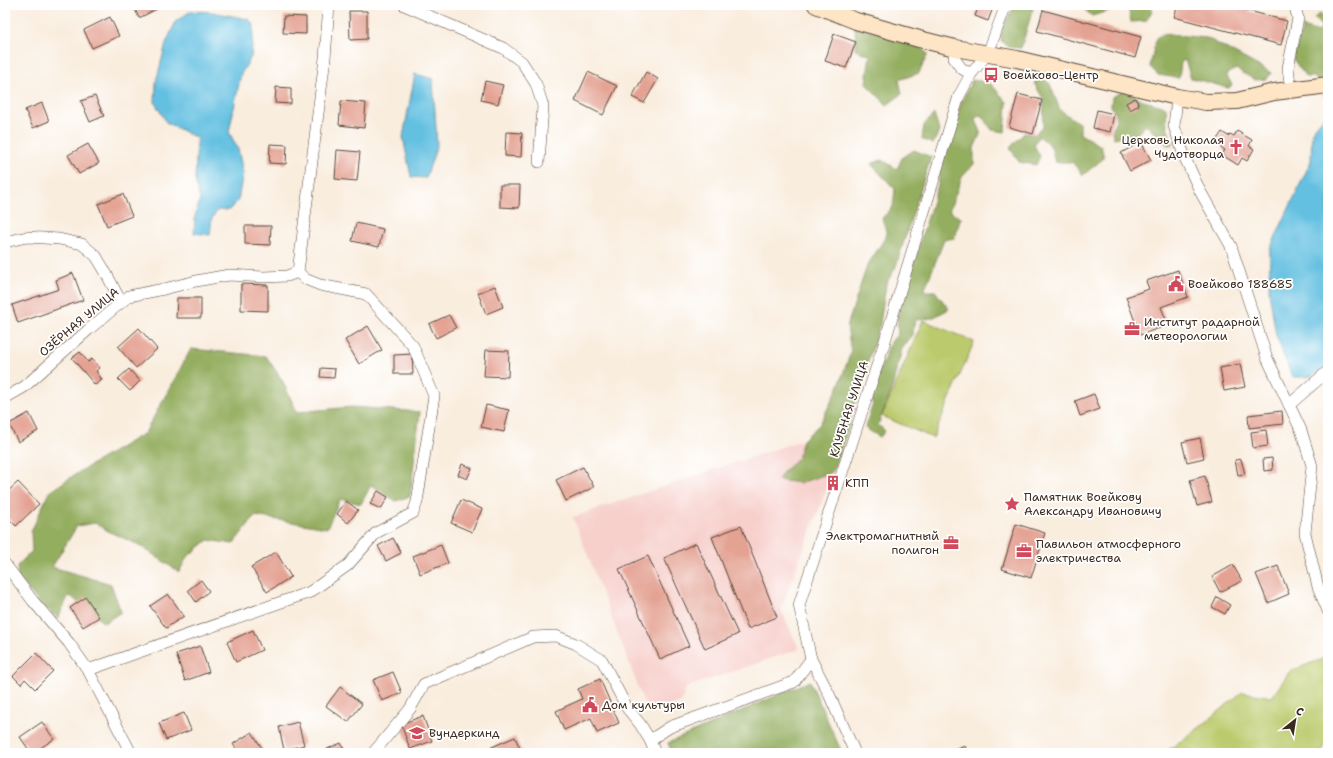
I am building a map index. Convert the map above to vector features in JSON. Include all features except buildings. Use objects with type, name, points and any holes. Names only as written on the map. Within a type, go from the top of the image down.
[{"type":"street","points":[[88,670],[310,592],[348,565],[376,534],[413,513],[417,502],[434,396],[413,346],[366,294],[320,285],[305,279],[298,272],[325,58],[329,5]]},
{"type":"street","points":[[404,5],[421,11],[503,48],[522,62],[536,84],[543,106],[539,162]]},
{"type":"street","points":[[816,5],[856,21],[955,48],[988,53],[1177,97],[1206,102],[1237,101],[1274,92],[1328,85]]},
{"type":"street","name":"КЛУБНАЯ УЛИЦА","points":[[855,753],[811,659],[799,605],[884,344],[959,96],[971,74],[988,53],[1006,5]]},
{"type":"street","points":[[1291,90],[1288,68],[1298,18],[1296,11],[1297,5]]},
{"type":"street","points":[[955,48],[954,58],[961,68],[971,74]]},
{"type":"street","points":[[1177,97],[1174,126],[1185,158],[1200,191],[1234,254],[1267,358],[1301,430],[1312,466],[1305,533],[1318,587],[1328,612]]},
{"type":"street","points":[[5,242],[27,236],[59,239],[82,244],[96,256],[121,302]]},
{"type":"street","name":"ОЗЁРНАЯ УЛИЦА","points":[[5,398],[24,387],[129,296],[229,275],[264,277],[287,276],[298,272]]},
{"type":"street","points":[[1289,405],[1328,371]]},
{"type":"street","points":[[5,564],[33,601],[70,643],[88,670],[131,753]]},
{"type":"street","points":[[373,753],[410,709],[424,684],[533,637],[556,636],[576,644],[602,660],[627,708],[640,724],[650,740],[655,753]]},
{"type":"street","points":[[650,740],[670,727],[794,682],[811,659]]},
{"type":"shaded area","points":[[838,428],[831,478],[781,609],[799,649],[687,687],[681,702],[648,713],[573,517]]},
{"type":"green space","points":[[1016,5],[1034,5],[1021,48],[1009,47],[1001,41],[1002,27]]},
{"type":"green space","points":[[1085,5],[1117,5],[1115,9],[1092,16],[1083,8]]},
{"type":"green space","points":[[1128,5],[1147,5],[1152,11],[1146,21],[1131,22]]},
{"type":"green space","points":[[1320,14],[1328,18],[1328,102],[1315,77],[1306,77],[1293,59],[1303,27],[1319,32],[1322,27],[1314,18]]},
{"type":"green space","points":[[855,27],[910,40],[928,54],[919,73],[899,80],[902,94],[887,105],[866,84],[870,55],[855,50]]},
{"type":"green space","points":[[1163,34],[1207,38],[1271,73],[1267,79],[1255,80],[1236,69],[1226,74],[1232,85],[1229,88],[1191,78],[1185,60],[1181,62],[1179,78],[1158,75],[1150,67],[1156,38]]},
{"type":"green space","points":[[1041,77],[1050,84],[1060,110],[1080,124],[1080,134],[1101,146],[1104,158],[1083,175],[1072,162],[1055,162],[1051,146],[1039,136],[1034,145],[1040,156],[1036,165],[1019,162],[1010,148],[1024,133],[1034,135],[1043,127],[1044,100],[1034,83]]},
{"type":"green space","points":[[972,80],[989,82],[1007,102],[1005,132],[992,130],[981,115],[975,118],[981,132],[974,148],[974,164],[962,177],[949,211],[961,218],[954,238],[944,240],[924,291],[935,291],[949,309],[932,318],[915,320],[913,334],[902,349],[890,394],[878,425],[885,431],[880,437],[865,428],[873,404],[872,391],[890,343],[898,334],[897,316],[938,185],[942,158],[955,117]]},
{"type":"green space","points":[[1124,91],[1144,101],[1166,107],[1167,127],[1173,144],[1167,145],[1146,125],[1137,134],[1114,138],[1112,132],[1117,116],[1111,106],[1112,97]]},
{"type":"green space","points":[[934,114],[939,131],[933,144],[922,139],[924,125]]},
{"type":"green space","points":[[914,150],[931,157],[896,266],[886,284],[880,324],[845,437],[832,472],[800,483],[778,480],[784,471],[798,458],[803,440],[820,424],[837,390],[851,352],[847,326],[867,266],[887,235],[882,218],[893,207],[895,189],[871,164],[882,160],[897,169],[902,158]]},
{"type":"green space","points":[[923,320],[974,342],[933,438],[882,416]]},
{"type":"green space","points":[[191,349],[266,356],[282,380],[297,412],[352,407],[420,412],[410,496],[396,501],[371,485],[361,504],[340,499],[327,528],[255,516],[233,544],[208,540],[187,557],[179,572],[139,545],[110,532],[95,523],[77,526],[52,567],[111,584],[121,612],[104,623],[69,595],[58,618],[38,601],[18,578],[17,566],[32,551],[31,532],[49,492],[79,472],[145,433]]},
{"type":"green space","points":[[1328,651],[1328,739],[1321,753],[1164,753],[1203,725],[1242,692],[1272,697],[1290,671],[1325,658]]},
{"type":"green space","points":[[810,681],[842,753],[672,753],[668,743]]},
{"type":"water","points":[[191,11],[212,12],[248,19],[254,25],[251,57],[241,74],[229,132],[238,149],[243,173],[238,200],[229,210],[218,210],[212,218],[210,235],[194,233],[195,216],[200,200],[195,180],[197,138],[167,123],[155,103],[156,82],[166,43],[176,21]]},
{"type":"water","points":[[415,74],[433,79],[437,145],[426,178],[411,177],[403,137]]},
{"type":"water","points":[[1328,112],[1328,366],[1309,377],[1292,377],[1276,335],[1269,292],[1270,249],[1311,161],[1312,131]]},
{"type":"place","name":"Воейково-Центр","points":[[991,75]]},
{"type":"place","name":"Церковь Николая Чудотворца","points":[[1236,147]]},
{"type":"place","name":"Воейково 188685","points":[[1176,284]]},
{"type":"place","name":"Институт радарной метеорологии","points":[[1132,329]]},
{"type":"place","name":"КПП","points":[[833,483]]},
{"type":"place","name":"Памятник Воейкову Александру Ивановичу","points":[[1012,504]]},
{"type":"place","name":"Электромагнитный полигон","points":[[951,543]]},
{"type":"place","name":"Павильон атмосферного электричества","points":[[1024,551]]},
{"type":"place","name":"Дом культуры","points":[[590,705]]},
{"type":"place","name":"Вундеркинд","points":[[417,733]]}]
